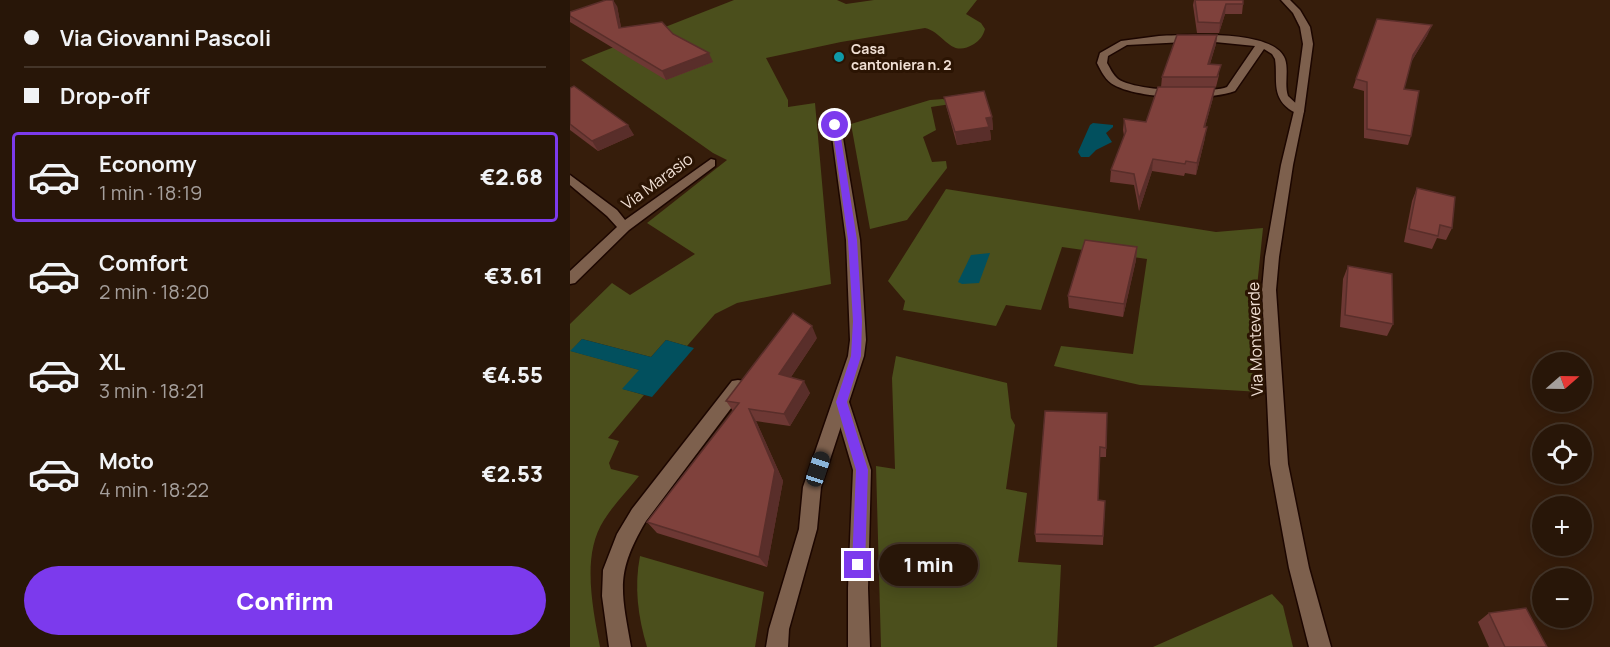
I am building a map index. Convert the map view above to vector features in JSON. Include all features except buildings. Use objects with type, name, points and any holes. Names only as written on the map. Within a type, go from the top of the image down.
[{"type":"street","name":"Via Monteverde","points":[[1285,0],[1297,12],[1305,27],[1308,44],[1299,111],[1286,168],[1269,290],[1279,464],[1299,568],[1320,647]]},
{"type":"street","points":[[1263,44],[1253,52],[1237,84],[1230,90],[1222,92],[1197,93],[1130,88],[1117,82],[1102,63],[1103,55],[1125,42],[1232,38],[1263,44],[1275,50],[1279,56],[1280,87],[1284,101],[1299,111]]},
{"type":"street","points":[[777,647],[779,629],[808,529],[812,487],[856,356],[858,340],[853,240],[834,114]]},
{"type":"street","name":"Via Marasio","points":[[570,279],[624,227],[711,163]]},
{"type":"street","name":"Via Marasio","points":[[570,179],[612,213],[624,227]]},
{"type":"street","points":[[620,647],[612,596],[613,570],[624,540],[639,515],[751,369]]},
{"type":"street","points":[[841,402],[862,470],[858,588],[859,647]]},
{"type":"green space","points":[[734,0],[837,0],[846,4],[874,0],[977,0],[966,14],[981,23],[985,29],[978,41],[959,49],[925,28],[841,42],[766,58],[788,100],[788,107],[815,103],[831,284],[737,303],[715,314],[687,346],[666,340],[651,357],[582,339],[571,351],[640,370],[623,389],[644,395],[608,438],[619,441],[609,463],[611,469],[639,476],[604,520],[593,549],[592,599],[600,647],[570,647],[570,324],[612,283],[630,295],[695,254],[647,223],[727,160],[713,153],[581,60]]},
{"type":"green space","points":[[943,99],[951,104],[931,107],[936,130],[923,137],[932,162],[946,161],[947,168],[907,220],[870,229],[851,124],[930,100]]},
{"type":"green space","points":[[946,189],[1216,232],[1263,228],[1256,297],[1261,392],[1140,385],[1054,366],[1061,346],[1133,354],[1147,259],[1062,247],[1041,310],[1006,305],[996,326],[903,310],[905,301],[888,281]]},
{"type":"green space","points":[[896,356],[1007,383],[1011,418],[1015,425],[1006,489],[1027,493],[1018,562],[1061,565],[1057,647],[881,647],[876,466],[895,469],[892,378]]},
{"type":"green space","points":[[640,556],[764,592],[755,647],[647,647],[638,602],[637,579]]},
{"type":"green space","points":[[1272,594],[1283,606],[1293,647],[1153,647]]},
{"type":"water","points":[[1093,123],[1113,125],[1106,133],[1112,142],[1096,150],[1089,157],[1081,157],[1078,152]]},
{"type":"water","points":[[990,253],[979,283],[962,284],[958,282],[971,255]]},
{"type":"water","points":[[582,339],[651,357],[666,340],[694,348],[652,397],[622,389],[639,370],[570,351]]},
{"type":"place","name":"Casa cantoniera n. 2","points":[[839,57]]},
{"type":"route","points":[[835,125],[853,240],[858,321],[856,356],[841,402],[862,470],[858,565]]}]
